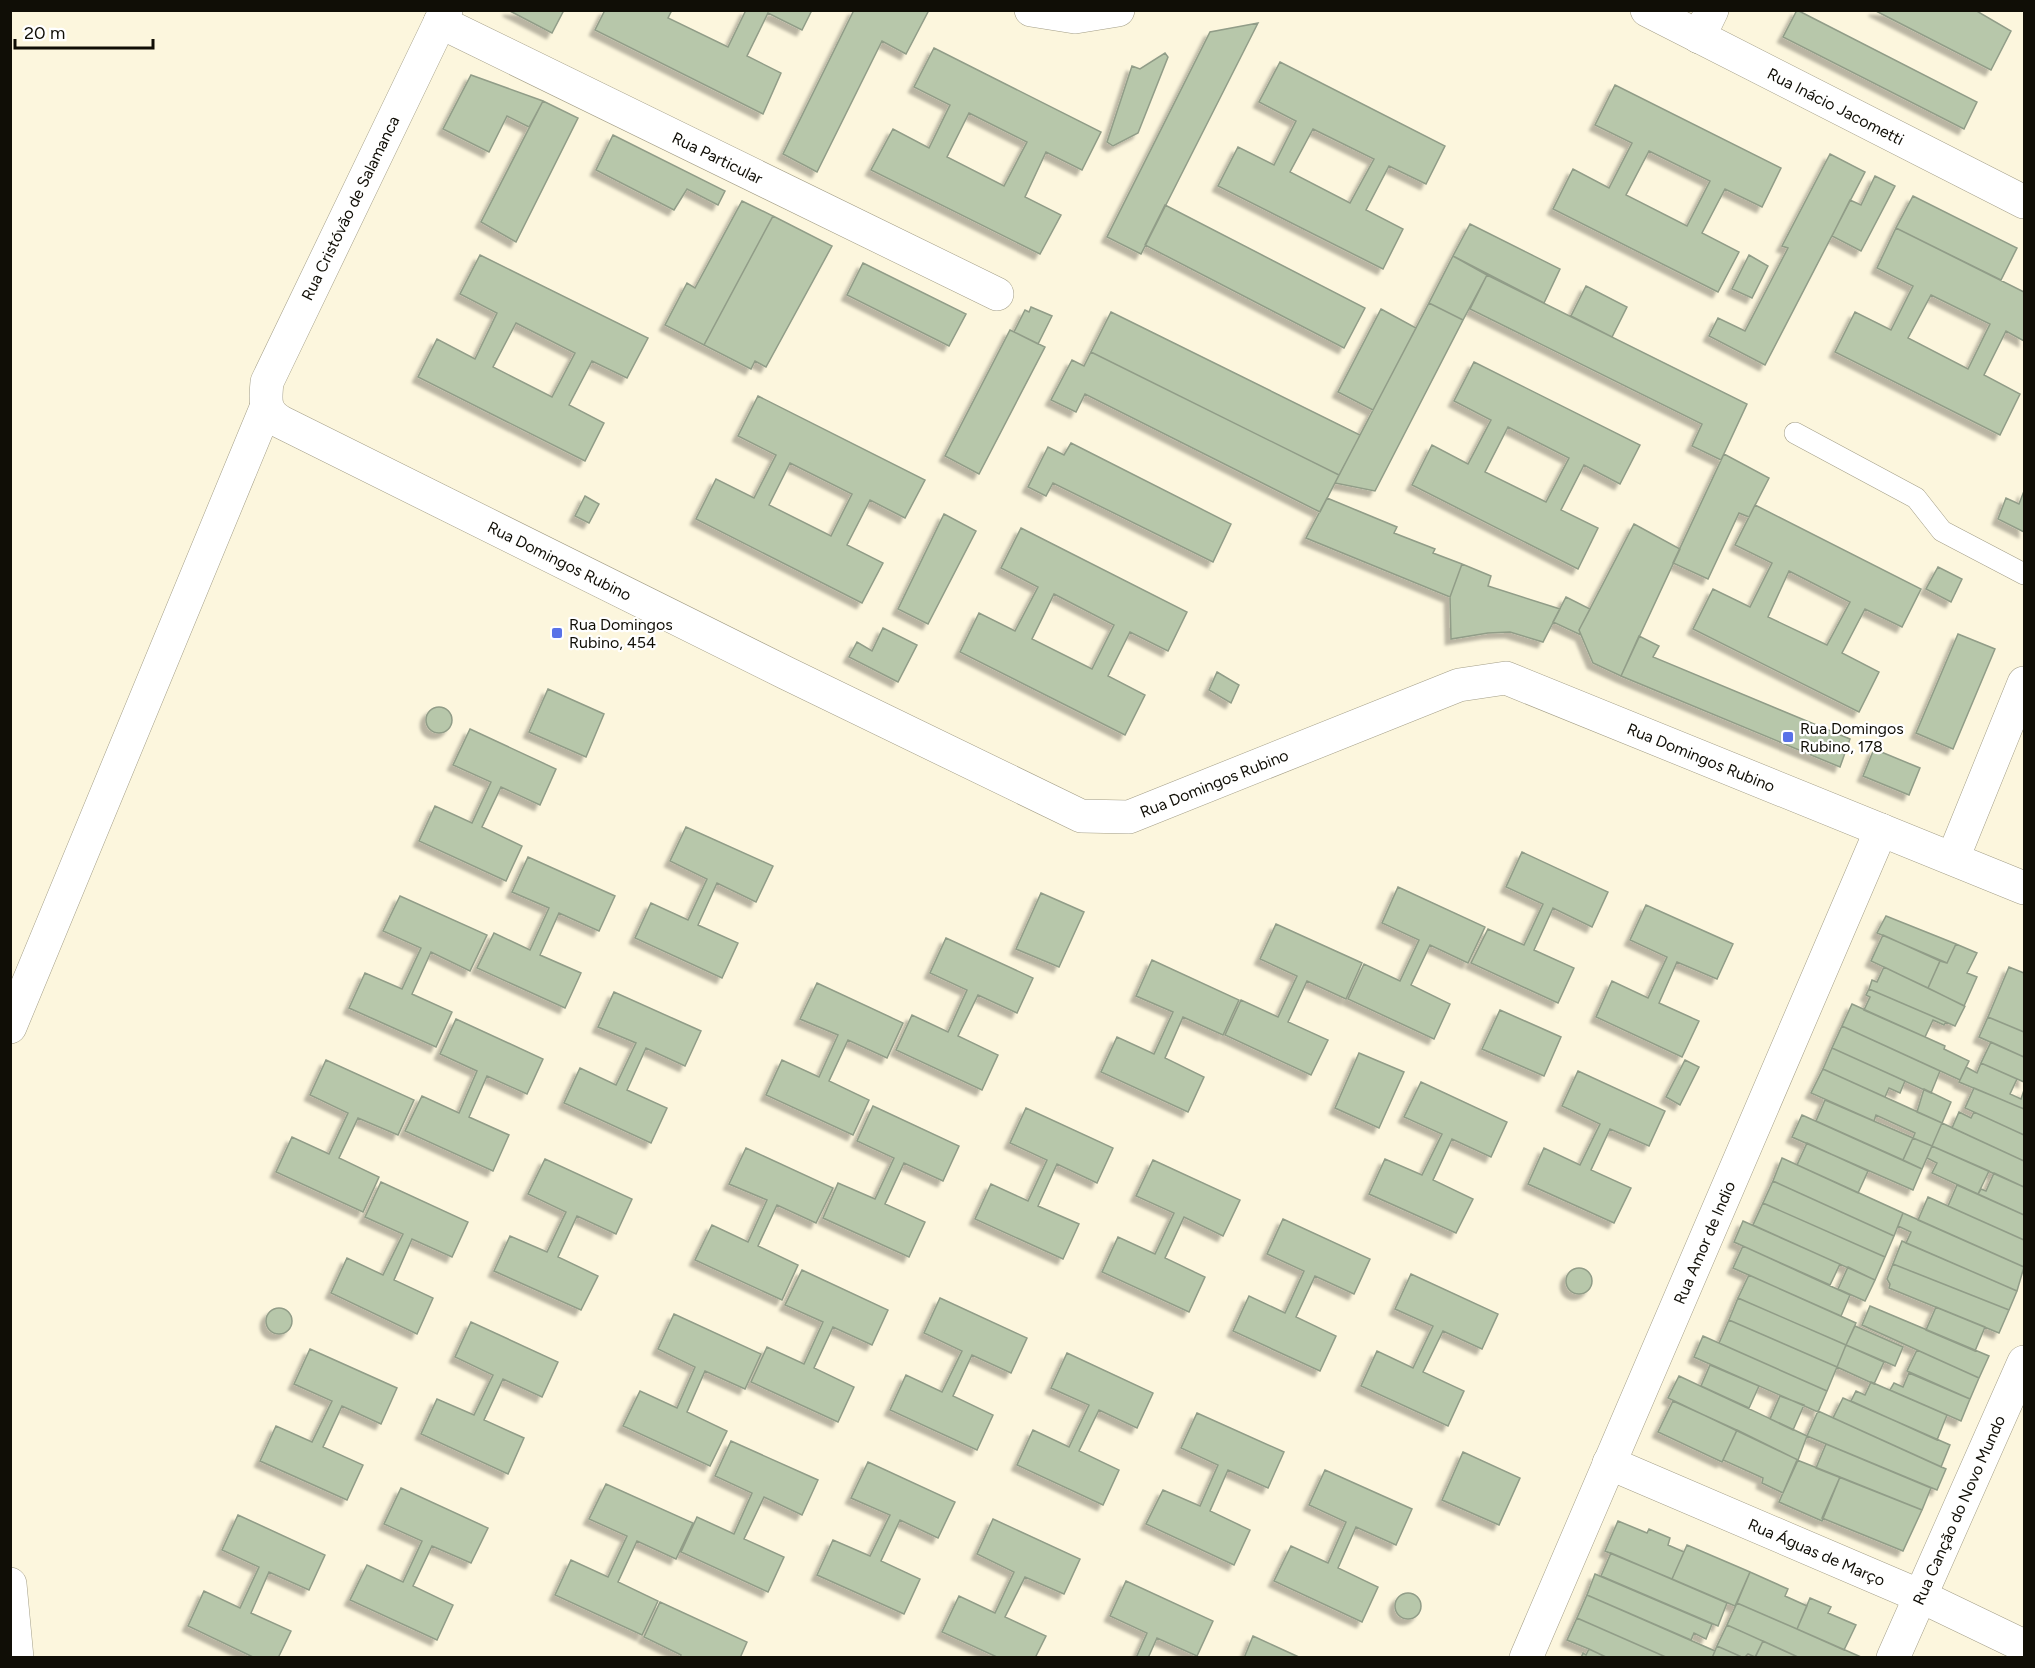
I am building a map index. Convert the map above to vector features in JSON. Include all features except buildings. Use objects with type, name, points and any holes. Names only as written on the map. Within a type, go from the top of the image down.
[{"type":"street","points":[[1031,10],[1075,17],[1118,10]]},
{"type":"street","name":"Rua Inácio Jacometti","points":[[1647,10],[1706,24],[2025,202]]},
{"type":"street","name":"Rua Particular","points":[[443,16],[997,294]]},
{"type":"street","name":"Rua Cristóvão de Salamanca","points":[[10,1027],[266,408],[267,382],[273,366],[443,16]]},
{"type":"street","name":"Rua Domingos Rubino","points":[[266,408],[270,416],[419,492],[1081,816],[1130,817],[1459,685],[1506,678],[2025,888]]},
{"type":"street","points":[[1953,858],[2025,683]]},
{"type":"street","name":"Rua Amor de Indio","points":[[1526,1658],[1881,830]]},
{"type":"street","name":"Rua Canção do Novo Mundo","points":[[1893,1658],[2025,1362]]},
{"type":"street","name":"Rua Águas de Março","points":[[1609,1463],[1920,1596],[2025,1646]]},
{"type":"street","points":[[10,1584],[17,1658]]},
{"type":"lane","points":[[1795,433],[1916,498],[1942,531],[2025,574]]},
{"type":"place","name":"Rua Domingos Rubino, 454","points":[[557,633]]},
{"type":"place","name":"Rua Domingos Rubino, 178","points":[[1788,737]]}]
